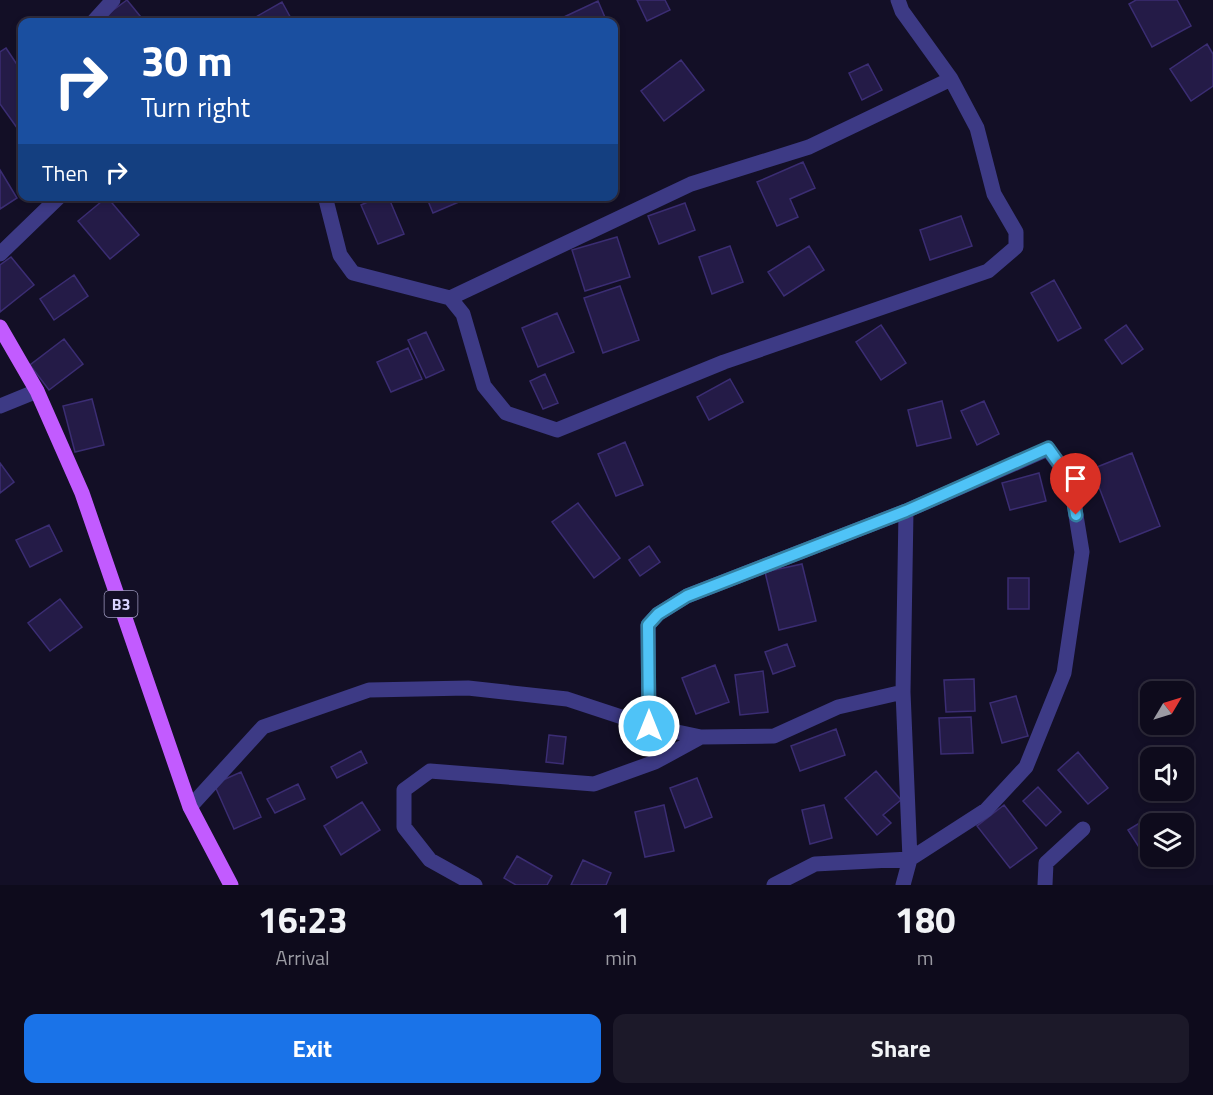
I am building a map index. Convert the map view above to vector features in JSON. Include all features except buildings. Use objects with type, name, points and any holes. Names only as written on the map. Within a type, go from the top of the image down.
[{"type":"main road","name":"B3","points":[[0,327],[36,391],[82,493],[190,807],[231,885]]},
{"type":"street","points":[[97,18],[113,0]]},
{"type":"street","points":[[326,201],[340,255],[353,273],[450,297],[463,314],[484,386],[506,412],[557,430],[724,362],[988,271],[1016,247],[1016,232],[994,194],[977,128],[951,79],[902,11],[898,0]]},
{"type":"street","points":[[450,297],[691,184],[808,147],[951,79]]},
{"type":"street","points":[[0,254],[55,201]]},
{"type":"street","points":[[0,406],[36,391]]},
{"type":"street","points":[[649,726],[648,625],[658,614],[687,596],[906,511],[1048,448],[1070,479],[1082,552],[1064,673],[1026,767],[986,810],[910,859],[815,864],[774,885]]},
{"type":"street","points":[[903,885],[910,859],[903,692],[906,511]]},
{"type":"street","points":[[190,807],[263,727],[369,690],[468,688],[567,699],[649,726],[701,737],[774,736],[838,707],[903,692]]},
{"type":"street","points":[[475,885],[449,878],[430,860],[404,827],[404,790],[430,771],[594,784],[655,762],[701,737]]},
{"type":"street","points":[[1045,885],[1046,863],[1083,829]]},
{"type":"route","points":[[649,726],[648,625],[658,614],[687,596],[906,511],[1048,448],[1070,479],[1076,515]]}]
